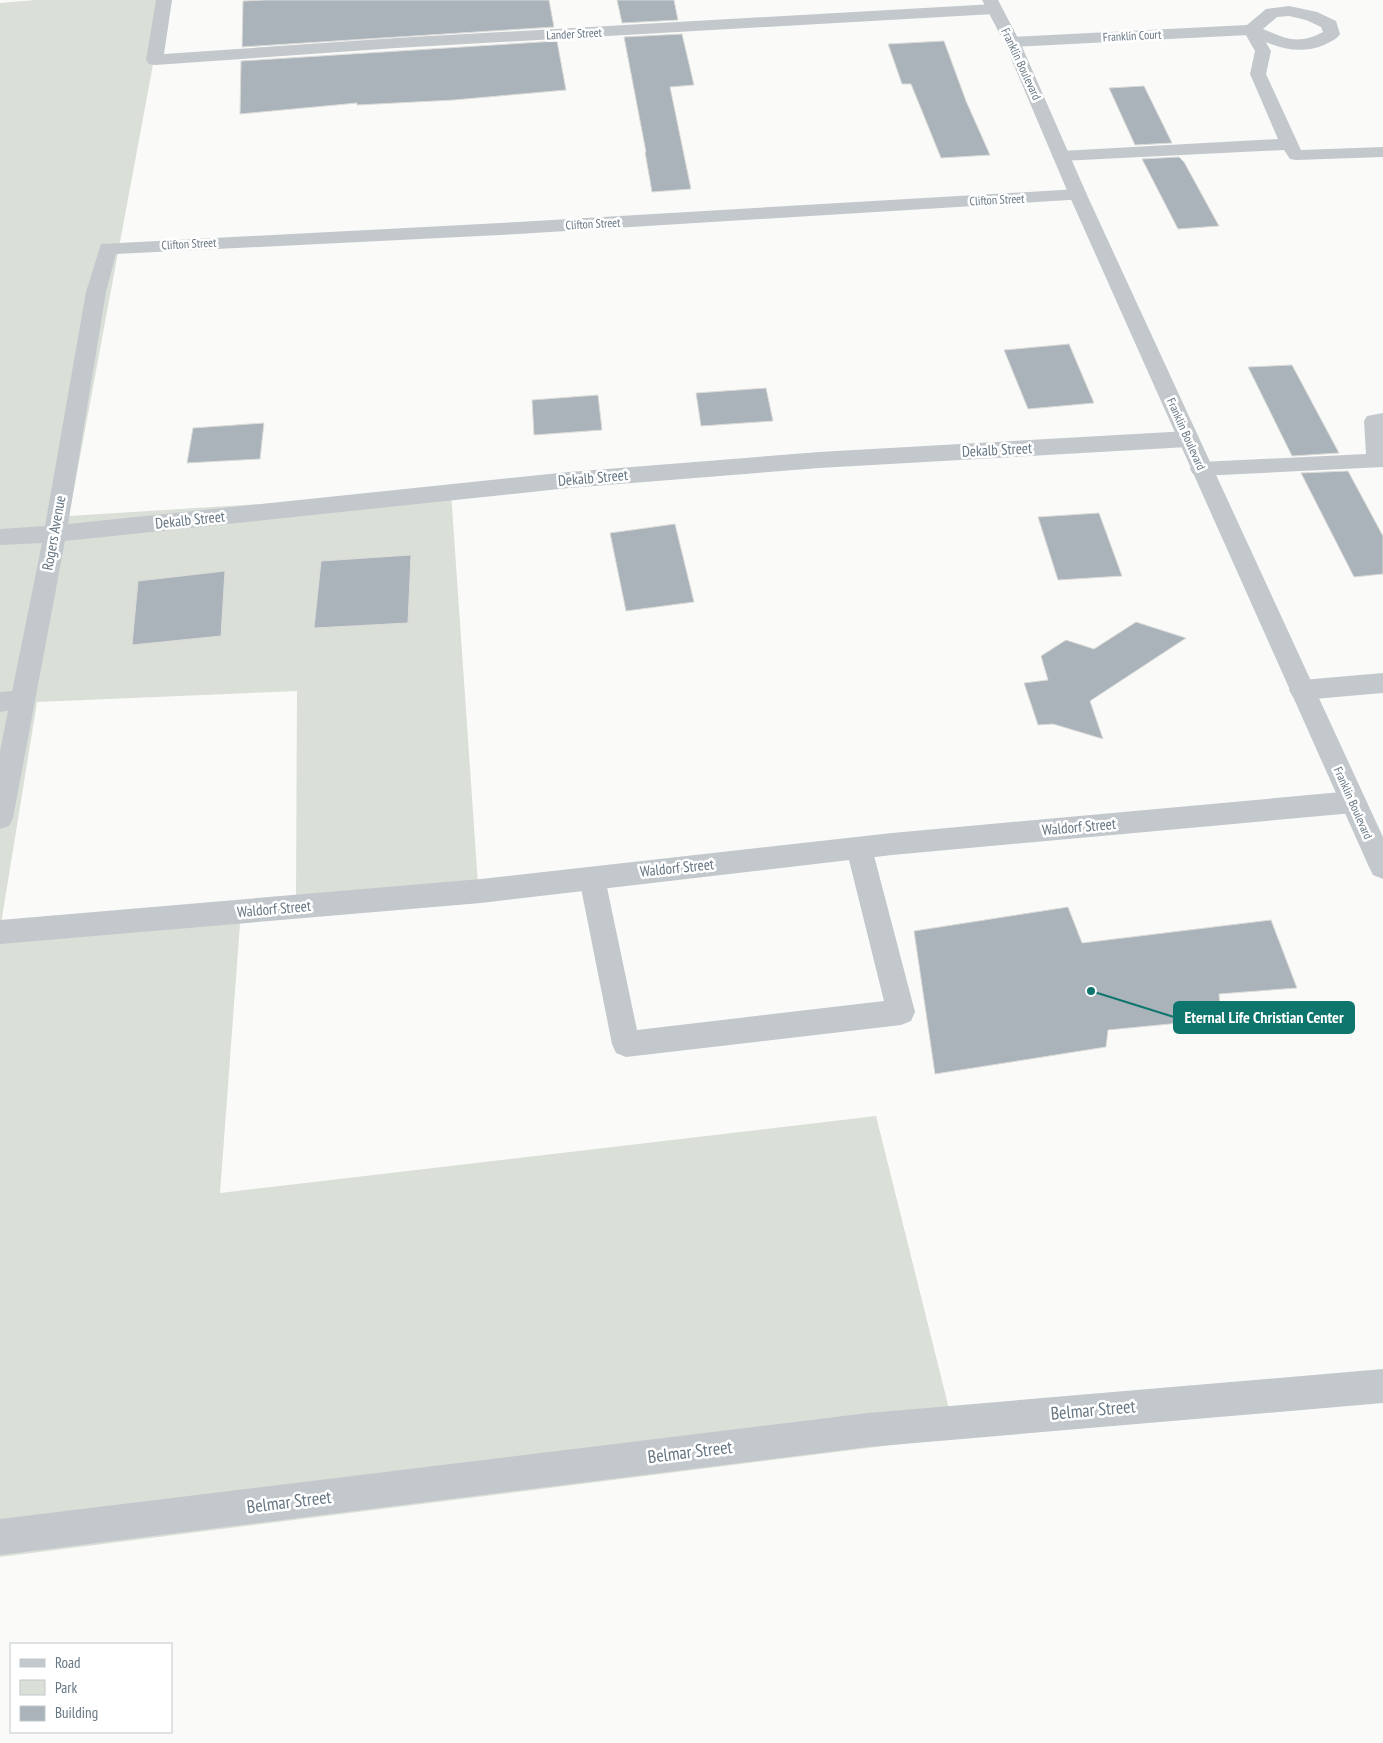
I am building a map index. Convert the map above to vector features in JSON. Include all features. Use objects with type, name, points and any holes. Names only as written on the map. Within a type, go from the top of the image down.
[{"type":"street","name":"Lander Street","points":[[164,0],[155,60],[992,4]]},
{"type":"street","name":"Franklin Boulevard","points":[[992,4],[1012,42],[1078,195],[1201,469],[1383,867]]},
{"type":"street","name":"Franklin Court","points":[[1012,42],[1251,30]]},
{"type":"street","name":"Clifton Street","points":[[108,248],[518,228],[1078,195]]},
{"type":"street","name":"Rogers Avenue","points":[[0,818],[11,701],[55,534],[96,292],[108,248]]},
{"type":"street","name":"Dekalb Street","points":[[0,537],[55,534],[578,479],[819,460],[1188,439]]},
{"type":"street","points":[[1302,690],[1383,684]]},
{"type":"street","name":"Waldorf Street","points":[[0,932],[481,891],[858,848],[1353,802]]},
{"type":"street","name":"Belmar Street","points":[[0,1537],[868,1430],[1383,1386]]},
{"type":"lane","points":[[1251,30],[1262,51],[1258,74],[1289,144],[1296,155],[1383,152]]},
{"type":"lane","points":[[1061,156],[1289,144]]},
{"type":"lane","points":[[1201,469],[1380,464],[1374,421],[1383,420]]},
{"type":"lane","points":[[592,878],[626,1044],[901,1012],[858,848]]},
{"type":"green space","points":[[36,0],[165,0],[69,516],[451,492],[478,885],[296,899],[297,691],[37,702],[0,930],[0,3]]},
{"type":"green space","points":[[241,910],[220,1193],[876,1116],[956,1437],[0,1557],[0,937]]},
{"type":"building","points":[[549,0],[554,27],[242,47],[243,1]]},
{"type":"building","points":[[617,0],[674,0],[678,20],[622,23]]},
{"type":"building","points":[[682,34],[694,85],[670,87],[691,189],[652,192],[624,37]]},
{"type":"building","points":[[557,41],[566,90],[454,100],[357,105],[357,103],[240,114],[241,61]]},
{"type":"building","points":[[944,41],[966,101],[990,155],[941,158],[911,84],[902,84],[888,44]]},
{"type":"building","points":[[1144,86],[1172,143],[1135,145],[1109,88]]},
{"type":"building","points":[[1179,157],[1184,162],[1219,226],[1178,229],[1142,159]]},
{"type":"building","points":[[1069,344],[1094,403],[1028,409],[1004,350]]},
{"type":"building","points":[[1292,365],[1339,453],[1292,456],[1248,367]]},
{"type":"building","points":[[766,388],[773,421],[701,426],[696,393]]},
{"type":"building","points":[[598,395],[602,430],[534,435],[532,400]]},
{"type":"building","points":[[264,423],[260,459],[187,463],[193,428]]},
{"type":"building","points":[[1348,471],[1383,536],[1383,574],[1354,577],[1301,473]]},
{"type":"building","points":[[1099,513],[1122,576],[1058,580],[1038,517]]},
{"type":"building","points":[[675,524],[694,602],[626,611],[610,533]]},
{"type":"building","points":[[411,555],[408,623],[314,628],[321,561]]},
{"type":"building","points":[[225,571],[221,636],[132,645],[138,581]]},
{"type":"building","points":[[1136,622],[1186,638],[1090,701],[1103,739],[1053,724],[1038,725],[1024,683],[1048,680],[1041,656],[1066,640],[1094,649]]},
{"type":"building","points":[[1068,907],[1082,943],[1271,920],[1297,988],[1219,994],[1221,1019],[1108,1030],[1106,1047],[935,1074],[914,931]]},
{"type":"place","name":"Eternal Life Christian Center","points":[[1091,991]]}]
